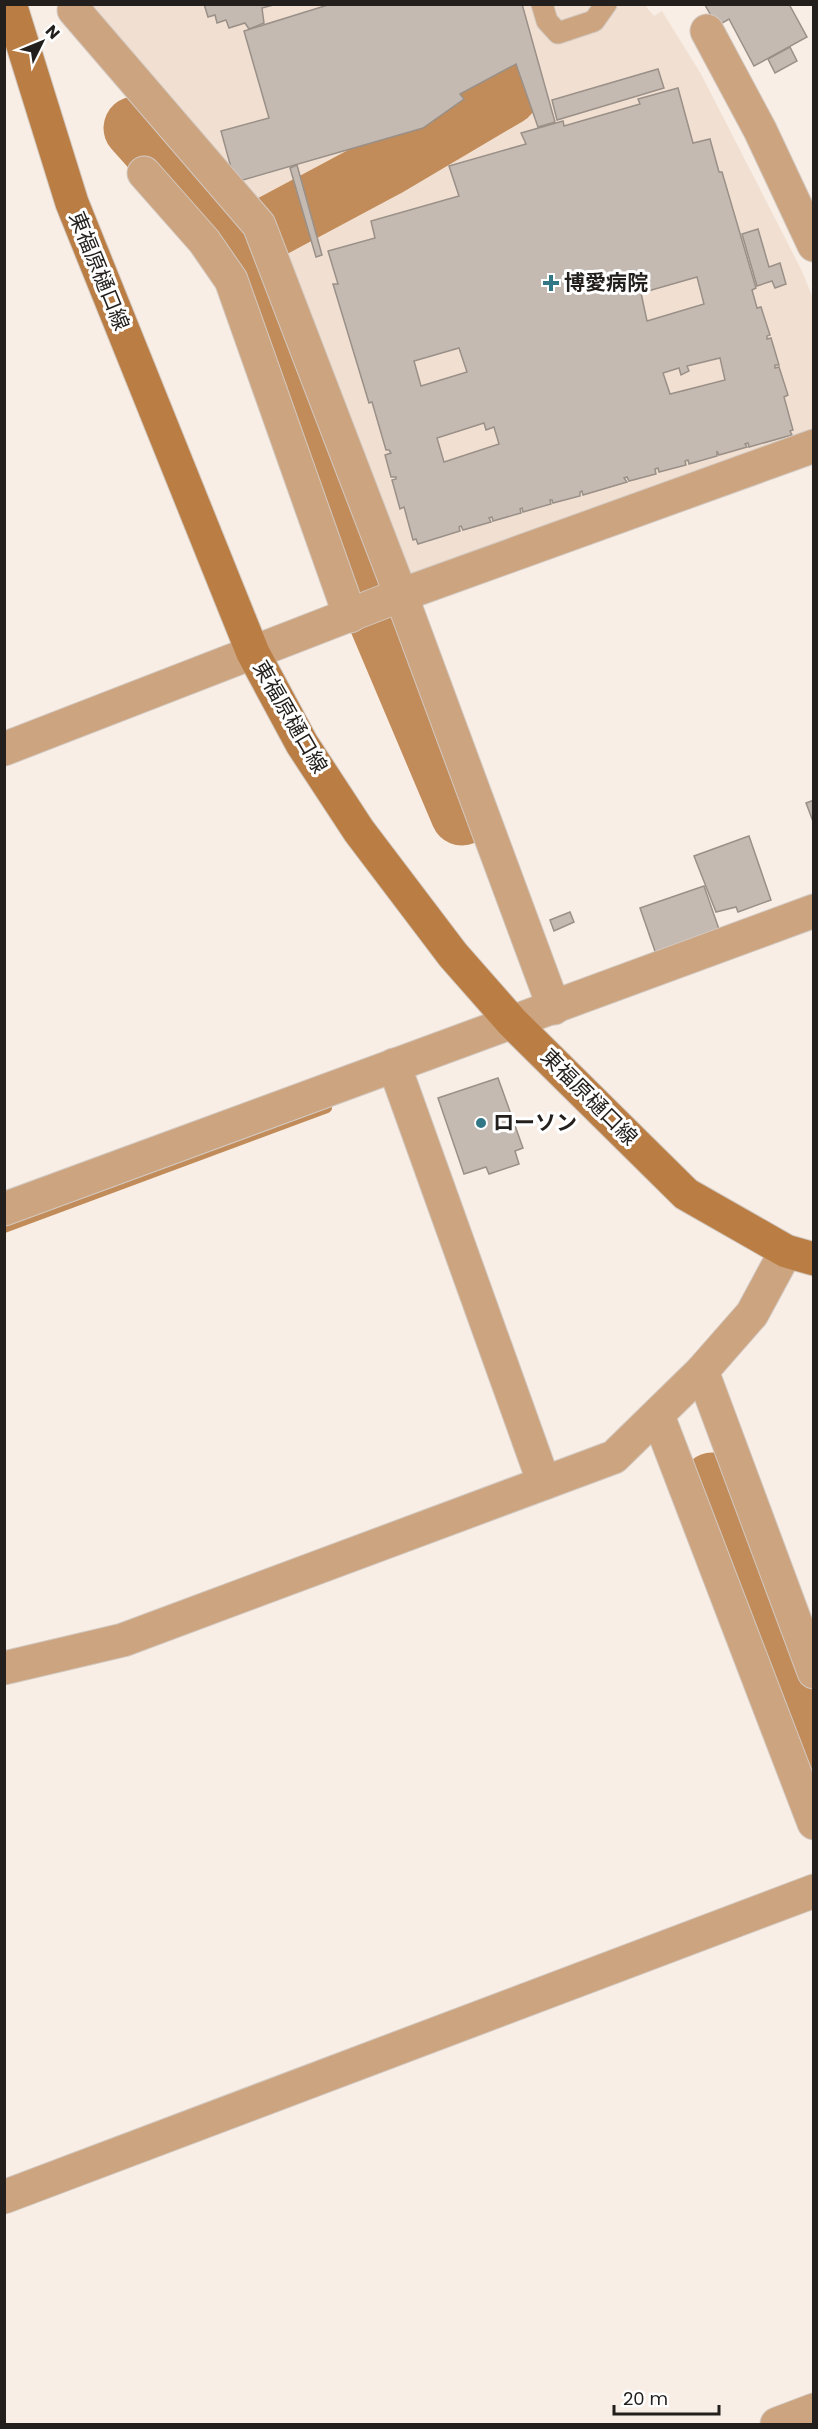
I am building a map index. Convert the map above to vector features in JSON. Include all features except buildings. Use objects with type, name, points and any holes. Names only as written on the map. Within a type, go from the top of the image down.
[{"type":"main road","name":"東福原樋口線","points":[[10,4],[72,203],[253,653],[302,744],[359,831],[453,955],[512,1022],[686,1194],[800,1255]]},
{"type":"street","points":[[74,10],[259,225],[397,597],[554,1008]]},
{"type":"street","points":[[707,31],[760,130],[813,245]]},
{"type":"street","points":[[144,173],[204,241],[231,279],[353,614]]},
{"type":"street","points":[[4,749],[397,597],[813,446]]},
{"type":"street","points":[[4,1209],[813,911]]},
{"type":"street","points":[[394,1065],[544,1483]]},
{"type":"street","points":[[4,1668],[123,1640],[614,1457],[702,1371],[800,1255]]},
{"type":"street","points":[[702,1371],[813,1672]]},
{"type":"street","points":[[658,1416],[813,1823]]},
{"type":"street","points":[[4,2197],[813,1891]]},
{"type":"street","points":[[777,2424],[813,2410]]},
{"type":"lane","points":[[542,4],[547,21],[558,33],[594,21],[606,4]]},
{"type":"shaded area","name":"博愛病院","points":[[644,4],[654,16],[662,11],[701,74],[801,269],[813,298],[813,429],[415,580],[404,575],[285,261],[80,5]]},
{"type":"waterway","points":[[239,244],[385,166],[507,94]]},
{"type":"waterway","points":[[135,128],[239,244],[357,566],[462,814]]},
{"type":"waterway","points":[[4,1228],[327,1108]]},
{"type":"waterway","points":[[712,1484],[814,1759]]},
{"type":"place","name":"博愛病院","points":[[551,283]]},
{"type":"place","name":"ローソン","points":[[481,1123]]}]
